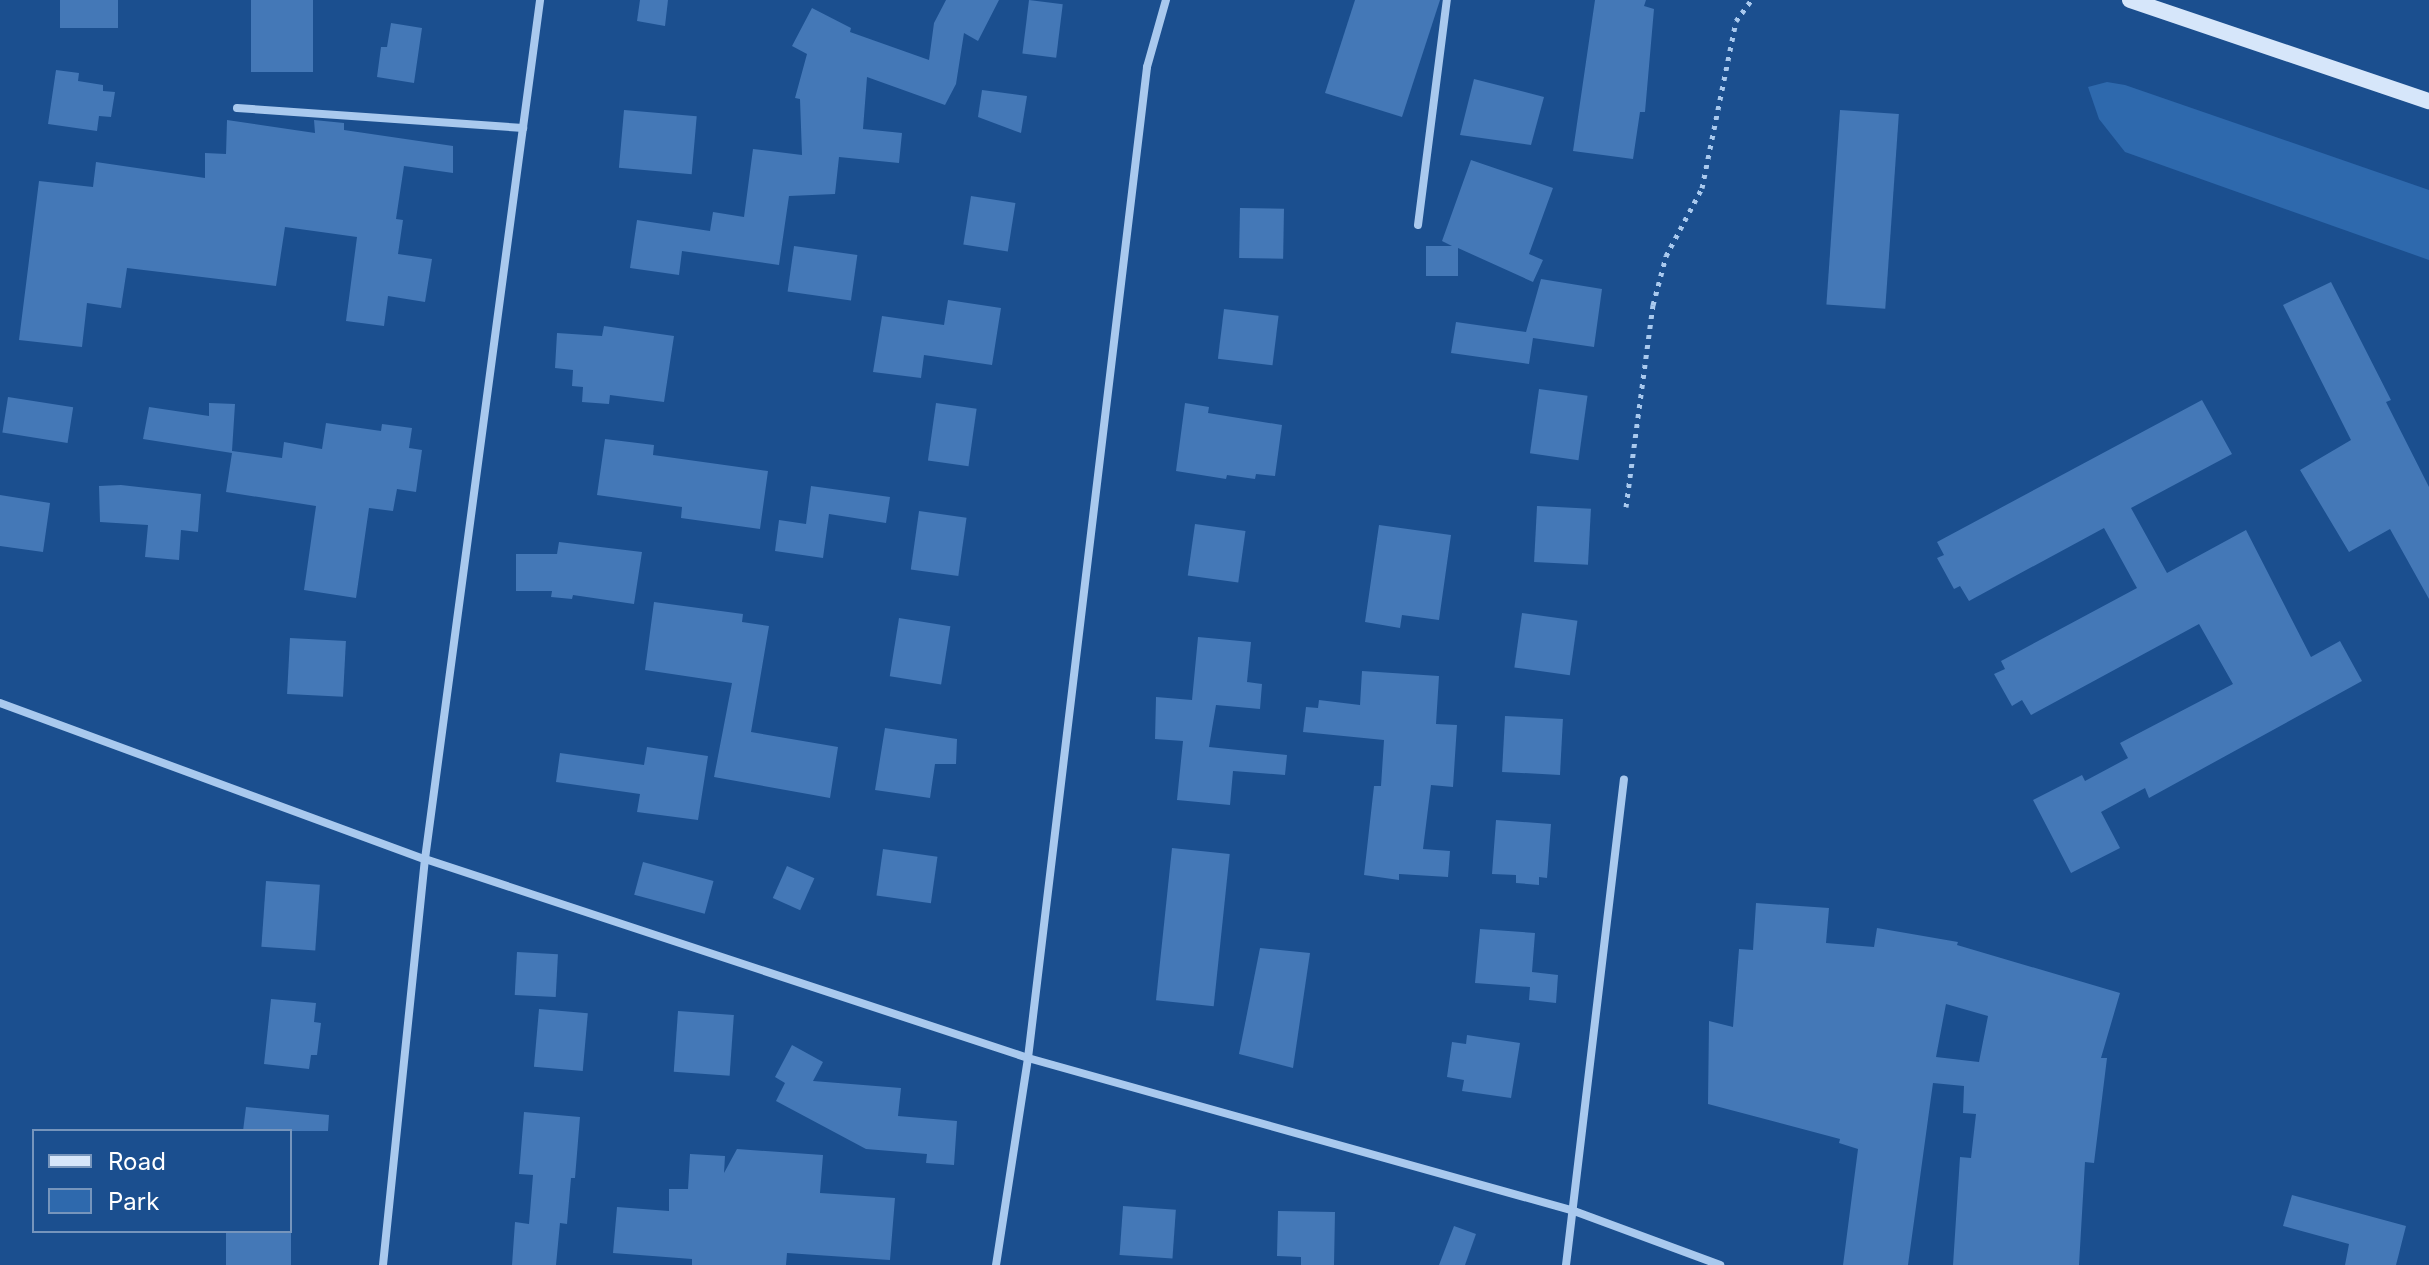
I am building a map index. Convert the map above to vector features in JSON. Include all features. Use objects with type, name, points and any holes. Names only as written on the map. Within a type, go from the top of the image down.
[{"type":"street","points":[[383,1265],[425,859],[540,0]]},
{"type":"street","points":[[996,1265],[1028,1058],[1147,67],[1166,0]]},
{"type":"street","points":[[1418,225],[1447,0]]},
{"type":"street","points":[[2130,0],[2429,101]]},
{"type":"street","points":[[237,108],[523,128]]},
{"type":"street","points":[[0,703],[425,859],[1028,1058],[1574,1211],[1720,1265]]},
{"type":"street","points":[[1566,1265],[1624,779]]},
{"type":"path","points":[[1626,507],[1653,305],[1666,256],[1702,188],[1736,21],[1751,0]]},
{"type":"green space","points":[[2107,82],[2125,85],[2429,190],[2429,260],[2125,152],[2099,119],[2088,87]]},
{"type":"building","points":[[60,0],[118,0],[118,28],[60,28]]},
{"type":"building","points":[[251,0],[313,0],[313,72],[251,72]]},
{"type":"building","points":[[640,0],[668,0],[665,26],[637,21]]},
{"type":"building","points":[[946,0],[999,0],[978,41],[964,33],[956,84],[945,105],[867,77],[863,129],[902,133],[899,163],[839,157],[835,194],[789,196],[779,265],[682,251],[679,275],[630,268],[637,220],[710,231],[713,212],[744,217],[753,149],[802,155],[800,99],[795,98],[807,54],[792,46],[812,8],[851,28],[850,32],[929,60],[934,23]]},
{"type":"building","points":[[1029,0],[1063,4],[1056,58],[1022,54]]},
{"type":"building","points":[[1355,0],[1440,0],[1402,117],[1325,93]]},
{"type":"building","points":[[1595,0],[1646,0],[1644,6],[1654,9],[1645,112],[1640,112],[1633,159],[1573,151]]},
{"type":"building","points":[[391,23],[422,28],[414,83],[377,77],[381,47],[387,47]]},
{"type":"building","points":[[56,70],[79,73],[78,81],[103,85],[103,91],[115,92],[111,117],[99,116],[97,131],[48,124]]},
{"type":"building","points":[[1474,79],[1544,97],[1531,145],[1460,135]]},
{"type":"building","points":[[982,90],[1027,96],[1021,133],[978,117]]},
{"type":"building","points":[[624,110],[697,116],[692,174],[619,168]]},
{"type":"building","points":[[1840,110],[1899,114],[1885,309],[1826,305]]},
{"type":"building","points":[[227,120],[315,133],[314,120],[344,123],[344,130],[453,146],[453,173],[404,166],[396,219],[403,220],[398,254],[432,259],[425,302],[388,296],[384,326],[346,321],[357,237],[285,227],[276,286],[127,268],[121,308],[87,303],[82,347],[19,340],[39,181],[93,187],[96,162],[205,178],[205,153],[226,154]]},
{"type":"building","points":[[1471,160],[1553,188],[1529,254],[1543,260],[1533,282],[1458,248],[1458,276],[1426,276],[1426,246],[1452,246],[1442,241]]},
{"type":"building","points":[[971,196],[1015,203],[1008,251],[963,244]]},
{"type":"building","points":[[1240,208],[1284,209],[1283,259],[1239,258]]},
{"type":"building","points":[[794,246],[857,255],[851,300],[788,292]]},
{"type":"building","points":[[1541,279],[1602,289],[1594,347],[1533,338],[1529,364],[1451,353],[1456,322],[1526,332]]},
{"type":"building","points":[[2331,282],[2391,400],[2386,402],[2429,487],[2429,599],[2390,529],[2349,552],[2300,470],[2351,440],[2283,305]]},
{"type":"building","points":[[948,300],[1001,308],[992,365],[924,355],[921,378],[873,372],[882,316],[944,325]]},
{"type":"building","points":[[1224,309],[1279,316],[1272,365],[1218,359]]},
{"type":"building","points":[[604,326],[674,336],[664,402],[610,395],[609,404],[582,402],[583,387],[572,386],[573,370],[555,368],[557,333],[602,336]]},
{"type":"building","points":[[1539,389],[1588,396],[1578,460],[1530,453]]},
{"type":"building","points":[[8,397],[73,407],[68,443],[2,433]]},
{"type":"building","points":[[2202,400],[2232,454],[2131,508],[2167,573],[2246,530],[2311,657],[2340,641],[2362,681],[2149,798],[2145,788],[2101,812],[2120,848],[2071,873],[2033,800],[2082,775],[2085,781],[2128,758],[2120,743],[2233,684],[2199,624],[2031,715],[2022,700],[2012,706],[1994,674],[2005,669],[2001,661],[2137,588],[2104,528],[1969,601],[1960,586],[1954,589],[1937,558],[1944,555],[1937,542]]},
{"type":"building","points":[[209,403],[235,404],[232,451],[282,458],[284,442],[322,449],[326,423],[381,431],[382,424],[412,428],[409,448],[422,450],[416,492],[397,489],[393,511],[369,508],[356,598],[304,590],[316,506],[226,492],[232,453],[143,439],[149,407],[209,416]]},
{"type":"building","points":[[936,403],[977,409],[969,466],[928,460]]},
{"type":"building","points":[[1185,403],[1209,407],[1208,413],[1282,425],[1275,476],[1256,474],[1255,479],[1227,475],[1226,479],[1176,471]]},
{"type":"building","points":[[605,439],[654,445],[653,455],[768,471],[760,529],[681,518],[682,507],[597,495]]},
{"type":"building","points":[[121,485],[201,494],[198,532],[181,530],[179,560],[145,557],[148,525],[100,522],[99,486]]},
{"type":"building","points":[[811,486],[890,497],[886,523],[829,514],[823,558],[775,551],[779,520],[806,524]]},
{"type":"building","points":[[0,495],[50,503],[43,552],[0,546]]},
{"type":"building","points":[[1537,506],[1591,509],[1588,565],[1534,562]]},
{"type":"building","points":[[919,511],[967,518],[958,576],[911,569]]},
{"type":"building","points":[[1195,524],[1246,531],[1238,583],[1188,575]]},
{"type":"building","points":[[1379,525],[1451,535],[1439,620],[1402,615],[1400,628],[1365,622]]},
{"type":"building","points":[[559,542],[642,552],[634,604],[573,595],[572,599],[551,597],[552,591],[516,591],[516,554],[557,554]]},
{"type":"building","points":[[654,602],[743,614],[742,622],[769,626],[751,732],[838,747],[830,798],[714,777],[732,683],[645,670]]},
{"type":"building","points":[[1522,613],[1577,621],[1570,675],[1514,667]]},
{"type":"building","points":[[899,618],[950,626],[941,684],[890,676]]},
{"type":"building","points":[[1198,637],[1251,642],[1247,682],[1262,684],[1260,709],[1216,705],[1209,747],[1287,755],[1285,775],[1233,771],[1230,805],[1177,800],[1183,741],[1155,739],[1156,697],[1192,700]]},
{"type":"building","points":[[290,638],[346,641],[343,697],[287,694]]},
{"type":"building","points":[[1362,671],[1439,676],[1436,724],[1457,725],[1453,787],[1431,785],[1423,849],[1450,851],[1448,877],[1399,874],[1399,880],[1364,875],[1374,786],[1381,786],[1384,740],[1303,732],[1306,707],[1318,708],[1319,700],[1360,705]]},
{"type":"building","points":[[1505,716],[1563,719],[1560,775],[1502,772]]},
{"type":"building","points":[[885,728],[957,739],[956,764],[935,764],[930,798],[875,790]]},
{"type":"building","points":[[647,747],[708,756],[698,820],[637,812],[640,794],[556,782],[560,753],[644,765]]},
{"type":"building","points":[[1496,820],[1551,824],[1547,878],[1539,877],[1539,885],[1516,883],[1516,875],[1492,874]]},
{"type":"building","points":[[1172,848],[1230,854],[1214,1006],[1156,1000]]},
{"type":"building","points":[[883,849],[937,857],[931,903],[876,896]]},
{"type":"building","points":[[643,862],[714,881],[705,914],[634,895]]},
{"type":"building","points":[[787,866],[814,878],[800,910],[773,898]]},
{"type":"building","points":[[266,881],[320,885],[315,951],[261,947]]},
{"type":"building","points":[[1756,903],[1829,908],[1826,943],[1874,947],[1877,928],[1958,942],[1957,945],[2120,993],[2101,1058],[2107,1058],[2094,1163],[2085,1162],[2079,1265],[1953,1265],[1960,1157],[1971,1158],[1976,1114],[1963,1113],[1964,1086],[1933,1083],[1908,1265],[1843,1265],[1858,1149],[1839,1143],[1840,1139],[1708,1104],[1709,1021],[1733,1027],[1739,949],[1753,950]],"holes":[[[1946,1004],[1988,1016],[1979,1062],[1936,1057]]]},
{"type":"building","points":[[1480,929],[1535,933],[1532,972],[1558,975],[1556,1003],[1529,1000],[1530,987],[1475,983]]},
{"type":"building","points":[[1260,948],[1310,953],[1293,1068],[1239,1054]]},
{"type":"building","points":[[517,952],[558,954],[556,997],[515,995]]},
{"type":"building","points":[[271,999],[316,1003],[314,1022],[321,1023],[317,1055],[311,1055],[309,1069],[264,1064]]},
{"type":"building","points":[[539,1009],[588,1013],[583,1071],[534,1067]]},
{"type":"building","points":[[678,1011],[734,1015],[730,1076],[674,1072]]},
{"type":"building","points":[[1467,1035],[1520,1043],[1511,1098],[1462,1091],[1464,1080],[1447,1077],[1452,1042],[1466,1044]]},
{"type":"building","points":[[792,1045],[823,1062],[813,1081],[901,1088],[898,1116],[957,1121],[954,1165],[926,1163],[927,1154],[866,1149],[776,1101],[785,1083],[775,1077]]},
{"type":"building","points":[[246,1107],[329,1115],[328,1131],[243,1129]]},
{"type":"building","points":[[524,1112],[580,1117],[575,1178],[571,1178],[567,1224],[560,1223],[556,1265],[512,1265],[515,1222],[529,1224],[533,1175],[519,1174]]},
{"type":"building","points":[[737,1149],[823,1155],[820,1193],[895,1198],[890,1260],[787,1253],[786,1265],[692,1265],[692,1259],[613,1253],[617,1207],[669,1211],[669,1189],[688,1189],[690,1154],[725,1156],[724,1173]]},
{"type":"building","points":[[2292,1195],[2406,1226],[2396,1265],[2345,1265],[2349,1244],[2283,1226]]},
{"type":"building","points":[[1123,1206],[1176,1210],[1172,1259],[1120,1255]]},
{"type":"building","points":[[1278,1211],[1335,1212],[1334,1265],[1301,1265],[1301,1257],[1277,1256]]},
{"type":"building","points":[[1454,1226],[1476,1234],[1465,1265],[1439,1265]]},
{"type":"building","points":[[226,1233],[291,1233],[291,1265],[226,1265]]}]
